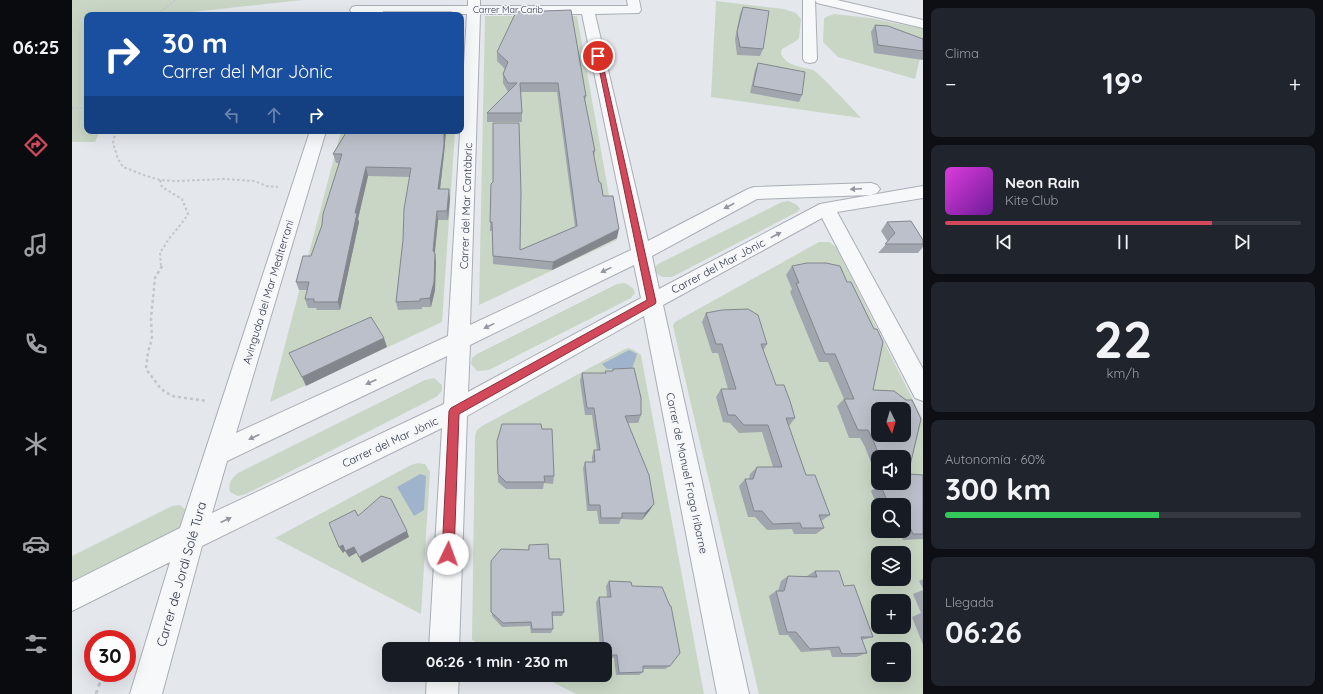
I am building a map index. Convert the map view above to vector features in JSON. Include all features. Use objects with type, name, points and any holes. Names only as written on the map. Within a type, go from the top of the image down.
[{"type":"street","points":[[809,0],[810,58]]},
{"type":"street","points":[[820,0],[923,24]]},
{"type":"street","name":"Carrer Mar Carib","points":[[357,8],[474,5],[588,10],[634,5]]},
{"type":"street","name":"Carrer del Mar Cantàbric","points":[[444,642],[454,411],[460,340],[474,5]]},
{"type":"street","name":"Carrer de Manuel Fraga Iribarne","points":[[588,10],[652,302],[733,694]]},
{"type":"street","name":"Avinguda del Mar Mediterrani","points":[[217,454],[317,134]]},
{"type":"street","points":[[217,454],[641,253],[754,193],[923,187]]},
{"type":"street","name":"Carrer del Mar Jònic","points":[[72,597],[191,537],[454,411],[826,208],[923,192]]},
{"type":"street","points":[[826,208],[923,391]]},
{"type":"street","name":"Carrer de Jordi Solé Tura","points":[[146,694],[191,537],[217,454]]},
{"type":"street","points":[[442,694],[443,682]]},
{"type":"path","points":[[160,12],[176,0]]},
{"type":"path","points":[[72,108],[84,108]]},
{"type":"path","points":[[115,134],[113,143],[123,167],[160,180],[176,181],[225,179],[255,181],[266,186],[300,190]]},
{"type":"path","points":[[160,180],[162,187],[182,199],[188,214],[180,227],[170,237],[167,244],[160,252],[162,266],[155,278],[153,304],[150,318],[152,339],[148,352],[146,369],[161,389],[172,396],[233,403]]},
{"type":"path","points":[[96,694],[100,682]]},
{"type":"green space","points":[[72,0],[303,0],[193,12],[84,12],[84,134],[99,134],[95,142],[72,142]]},
{"type":"green space","points":[[716,1],[784,9],[796,13],[801,19],[799,38],[782,49],[781,54],[791,64],[813,70],[837,92],[861,118],[711,97]]},
{"type":"green space","points":[[834,14],[870,18],[923,29],[923,46],[915,79],[838,57],[823,42],[824,19]]},
{"type":"green space","points":[[485,16],[577,16],[617,240],[479,305]]},
{"type":"green space","points":[[340,134],[455,134],[442,322],[270,402]]},
{"type":"green space","points":[[789,201],[797,205],[800,209],[797,212],[672,277],[662,277],[655,272],[655,267],[658,264],[782,202]]},
{"type":"green space","points":[[819,242],[829,242],[836,247],[923,420],[923,694],[759,694],[673,326],[675,322]]},
{"type":"green space","points":[[625,283],[633,288],[635,293],[631,298],[489,370],[477,371],[471,364],[472,358],[477,354],[617,284]]},
{"type":"green space","points":[[628,348],[641,355],[704,694],[576,694],[553,682],[612,682],[612,642],[476,642],[472,640],[475,436],[477,430]]},
{"type":"green space","points":[[434,378],[442,385],[442,391],[436,397],[246,494],[238,496],[230,492],[229,486],[231,481],[238,473],[425,380]]},
{"type":"green space","points":[[418,463],[425,464],[430,472],[421,614],[275,538],[411,465]]},
{"type":"green space","points":[[180,505],[187,511],[185,522],[179,529],[72,583],[72,556],[172,506]]},
{"type":"water","points":[[629,350],[637,354],[632,369],[607,369],[602,364]]},
{"type":"water","points":[[420,474],[426,476],[424,510],[414,516],[397,487]]},
{"type":"building","points":[[743,7],[769,11],[763,49],[740,47],[737,32]]},
{"type":"building","points":[[571,10],[599,182],[601,183],[603,196],[613,196],[619,229],[553,262],[493,256],[492,222],[490,222],[491,184],[493,182],[493,123],[519,123],[521,193],[520,250],[577,226],[558,83],[520,83],[522,113],[487,113],[517,83],[508,83],[503,74],[508,62],[497,52],[516,12]]},
{"type":"building","points":[[875,25],[888,26],[923,39],[923,51],[878,45]]},
{"type":"building","points":[[758,63],[805,72],[802,95],[753,86]]},
{"type":"building","points":[[345,134],[444,134],[438,189],[449,189],[447,211],[437,211],[433,251],[435,253],[434,282],[430,298],[420,299],[420,301],[396,302],[403,240],[404,209],[411,168],[366,167],[355,213],[357,213],[338,302],[314,302],[314,299],[305,299],[309,282],[296,282],[303,256],[311,256],[322,225],[323,214],[342,154],[333,154]]},
{"type":"building","points":[[911,221],[923,240],[923,244],[885,244],[895,233],[887,222]]},
{"type":"building","points":[[807,263],[826,263],[840,266],[847,282],[851,282],[874,329],[877,329],[883,342],[873,390],[894,391],[906,400],[912,400],[921,419],[911,461],[911,450],[877,450],[874,442],[911,442],[911,402],[871,402],[871,436],[868,430],[858,430],[844,399],[854,399],[835,354],[825,354],[796,283],[799,283],[792,266]]},
{"type":"building","points":[[748,309],[758,315],[767,344],[761,344],[776,385],[784,385],[790,401],[795,418],[786,418],[806,475],[815,475],[830,515],[819,515],[824,528],[802,528],[800,523],[773,524],[762,511],[754,511],[745,479],[753,479],[757,467],[782,467],[768,425],[744,425],[735,415],[728,415],[721,389],[736,389],[722,344],[716,344],[706,313],[722,310]]},
{"type":"building","points":[[371,317],[384,338],[302,377],[289,353]]},
{"type":"building","points":[[634,368],[641,398],[641,415],[625,416],[649,475],[654,504],[645,513],[622,513],[622,518],[601,518],[600,505],[589,505],[585,462],[595,462],[594,450],[600,450],[594,408],[587,408],[582,373],[606,373],[605,371],[613,371],[613,369]]},
{"type":"building","points":[[502,424],[541,424],[542,429],[552,429],[554,476],[544,476],[545,482],[506,482],[498,474],[497,441]]},
{"type":"building","points":[[911,474],[923,475],[923,534],[913,534],[911,530],[911,498],[886,498],[883,490],[911,490]]},
{"type":"building","points":[[381,496],[391,499],[407,531],[359,557],[354,547],[345,551],[343,545],[339,547],[329,523],[355,510],[358,516]]},
{"type":"building","points":[[548,544],[549,559],[560,559],[564,612],[552,612],[553,629],[532,629],[531,622],[503,623],[491,612],[491,561],[501,549],[529,550],[529,545]]},
{"type":"building","points":[[815,571],[839,571],[844,586],[854,585],[873,637],[861,637],[867,653],[842,654],[839,647],[810,649],[796,632],[787,632],[776,591],[784,591],[788,576],[817,577]]},
{"type":"building","points":[[609,581],[631,582],[632,586],[662,587],[671,606],[680,653],[670,666],[643,666],[643,672],[619,673],[617,655],[612,655],[612,642],[603,642],[599,597],[611,597]]},
{"type":"route","points":[[448,554],[454,411],[652,302],[598,56]]}]
